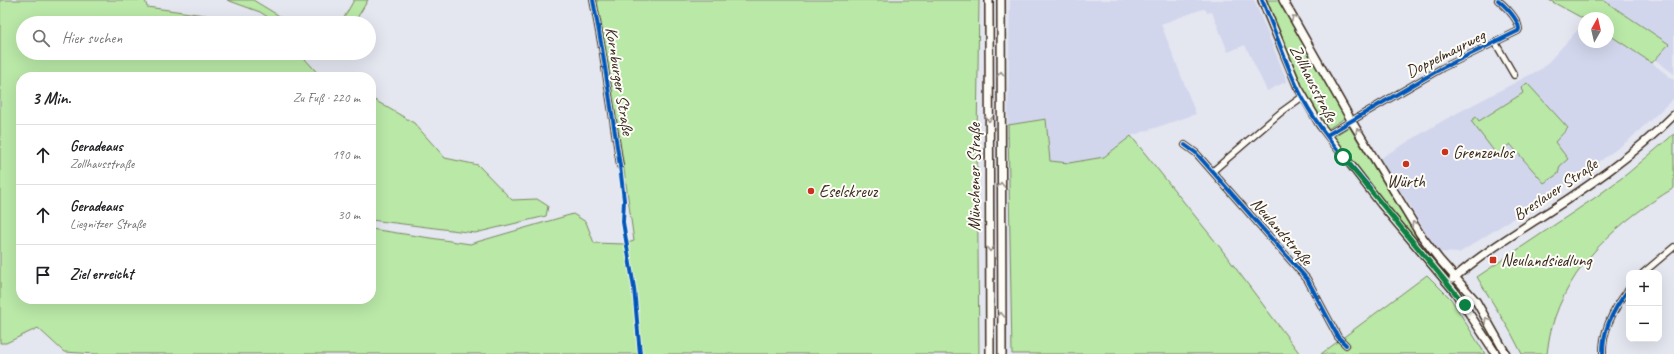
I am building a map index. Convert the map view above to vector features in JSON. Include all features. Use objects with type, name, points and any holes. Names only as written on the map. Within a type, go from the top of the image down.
[{"type":"main road","name":"Münchener Straße","points":[[989,0],[990,354]]},
{"type":"main road","name":"Münchener Straße","points":[[1001,0],[1002,354]]},
{"type":"main road","name":"Zollhausstraße","points":[[1262,0],[1302,97],[1326,135],[1381,204],[1448,283],[1496,354]]},
{"type":"main road","name":"Zollhausstraße","points":[[1283,0],[1351,120],[1424,239],[1478,304],[1506,354]]},
{"type":"main road","name":"Breslauer Straße","points":[[1448,283],[1496,246],[1610,170],[1644,143],[1674,115]]},
{"type":"main road","points":[[1417,245],[1424,239]]},
{"type":"street","name":"Kornburger Straße","points":[[593,0],[620,166]]},
{"type":"street","name":"Doppelmayrweg","points":[[1326,135],[1436,72],[1518,31],[1518,23],[1511,13],[1498,0]]},
{"type":"street","name":"Doppelmayrweg","points":[[1495,42],[1514,76]]},
{"type":"street","points":[[1213,171],[1280,113],[1302,97]]},
{"type":"street","name":"Neulandstraße","points":[[1185,145],[1196,152],[1306,279],[1338,337],[1346,345]]},
{"type":"street","points":[[1647,270],[1674,247]]},
{"type":"street","points":[[1603,354],[1605,332],[1609,321],[1626,294]]},
{"type":"shaded area","points":[[1010,0],[1254,0],[1287,81],[1267,91],[1245,45],[1228,52],[1212,12],[1207,13],[1206,10],[1203,9],[1161,24],[1196,114],[1131,136],[1104,157],[1068,164],[1050,161],[1046,119],[1008,125]]},
{"type":"shaded area","points":[[1603,0],[1674,0],[1674,74],[1654,59],[1669,44]]},
{"type":"shaded area","points":[[1578,30],[1578,48],[1614,48],[1614,38],[1652,63],[1674,80],[1674,98],[1629,140],[1584,173],[1459,253],[1440,252],[1426,233],[1379,159],[1444,120],[1543,68]],"holes":[[[1523,93],[1568,128],[1555,142],[1544,183],[1510,144],[1497,155],[1472,121],[1479,121]]]},
{"type":"green space","points":[[0,0],[145,0],[147,7],[211,16],[16,16],[16,60],[306,60],[317,72],[16,72],[16,304],[376,304],[376,230],[470,244],[573,214],[586,222],[594,243],[624,244],[634,241],[623,162],[595,0],[979,0],[977,139],[979,354],[96,354],[64,352],[38,328],[6,343],[0,343]]},
{"type":"green space","points":[[227,0],[253,0],[279,16],[266,16],[260,12]]},
{"type":"green space","points":[[354,0],[368,0],[358,16],[345,16]]},
{"type":"green space","points":[[1262,0],[1280,0],[1346,117],[1328,129],[1323,129],[1314,116]]},
{"type":"green space","points":[[1549,0],[1603,0],[1669,44],[1652,63],[1614,38],[1614,12],[1578,12],[1578,16]]},
{"type":"green space","points":[[1527,83],[1568,128],[1555,142],[1568,159],[1560,166],[1558,174],[1544,183],[1510,144],[1497,155],[1471,121],[1476,117],[1479,121],[1523,93],[1521,88]]},
{"type":"green space","points":[[376,101],[414,123],[445,158],[478,165],[512,200],[537,199],[548,206],[546,216],[475,233],[376,221]]},
{"type":"green space","points":[[1046,119],[1050,161],[1069,163],[1104,157],[1131,136],[1219,246],[1300,354],[1012,354],[1008,125]]},
{"type":"green space","points":[[1347,128],[1350,128],[1417,238],[1416,240],[1339,151],[1333,137]]},
{"type":"green space","points":[[1674,134],[1674,188],[1634,215],[1615,230],[1583,265],[1570,285],[1559,307],[1551,330],[1547,354],[1522,354],[1510,331],[1477,277],[1596,197],[1627,174]]},
{"type":"green space","points":[[1427,275],[1451,299],[1485,354],[1321,354]]},
{"type":"cycle path","points":[[593,0],[620,166],[624,200],[623,222],[634,288],[640,354]]},
{"type":"cycle path","points":[[1262,0],[1302,97],[1333,144],[1370,188]]},
{"type":"cycle path","points":[[1327,135],[1442,68],[1518,31],[1518,25],[1514,17],[1498,0]]},
{"type":"cycle path","points":[[1185,145],[1196,153],[1307,279],[1338,337],[1346,345]]},
{"type":"cycle path","points":[[1603,354],[1603,345],[1610,320],[1618,304],[1626,293]]},
{"type":"place","name":"Grenzenlos","points":[[1445,152]]},
{"type":"place","name":"Würth","points":[[1406,164]]},
{"type":"place","name":"Eselskreuz","points":[[811,191]]},
{"type":"place","name":"Neulandsiedlung","points":[[1493,260]]},
{"type":"route","points":[[1343,157],[1465,305]]}]
